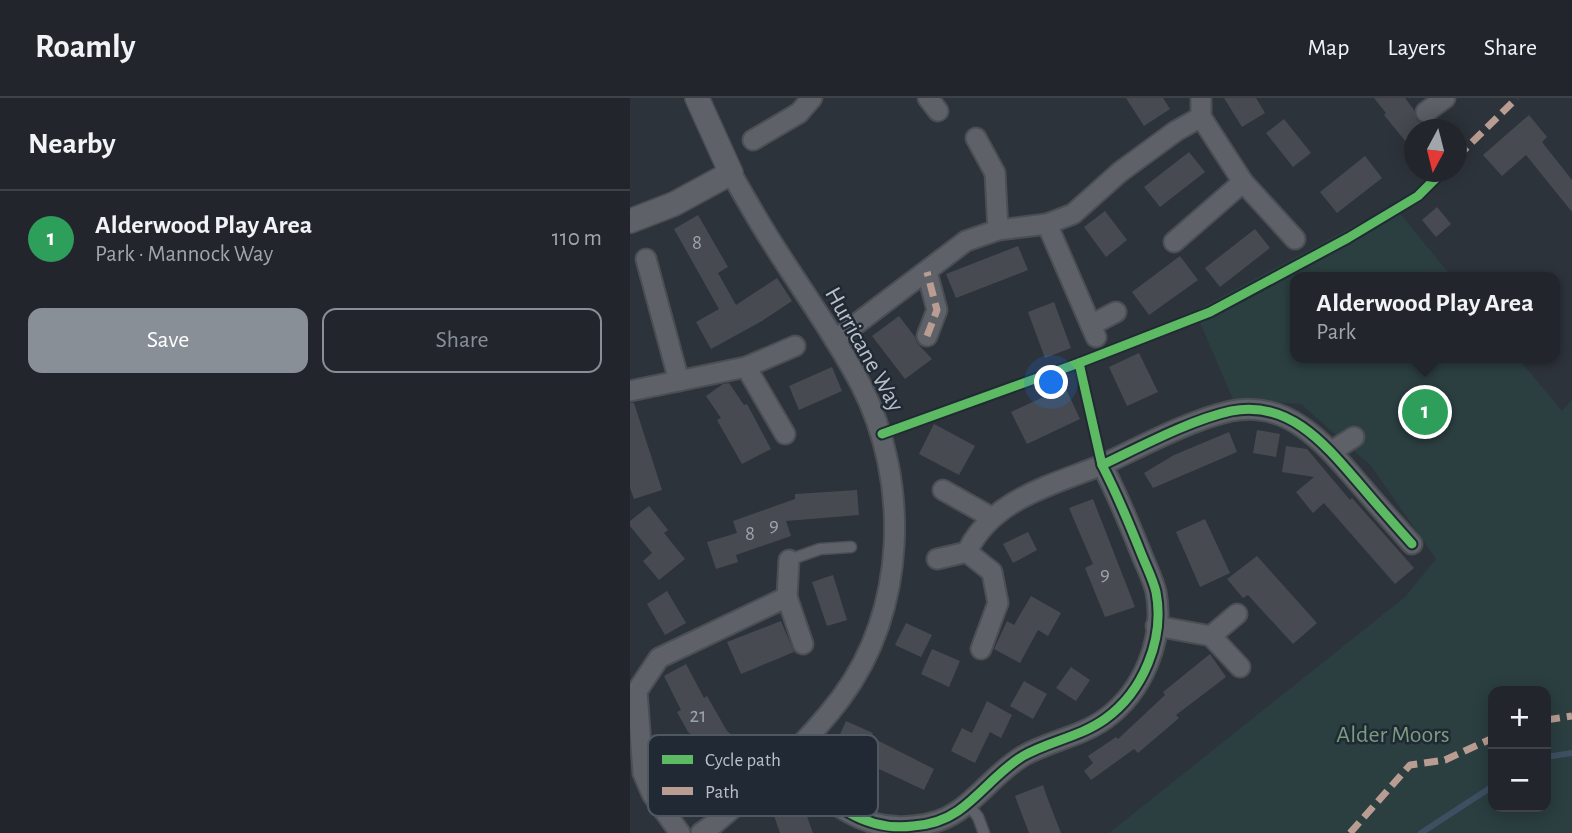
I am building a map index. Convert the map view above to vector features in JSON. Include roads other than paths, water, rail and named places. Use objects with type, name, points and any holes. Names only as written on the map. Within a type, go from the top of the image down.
[{"type":"street","name":"Hurricane Way","points":[[697,98],[731,173],[862,386],[882,434],[892,490],[895,514],[893,554],[883,610],[866,657],[842,697],[809,735]]},
{"type":"street","points":[[753,140],[800,113],[812,98]]},
{"type":"street","points":[[1426,112],[1445,98]]},
{"type":"street","points":[[835,340],[966,242],[998,230],[1047,224],[1073,214],[1120,172],[1176,131],[1201,108],[1243,182],[1295,239]]},
{"type":"street","points":[[976,138],[995,173],[998,230]]},
{"type":"street","points":[[630,221],[674,204],[731,173]]},
{"type":"street","points":[[1174,242],[1243,182]]},
{"type":"street","points":[[1047,224],[1094,331],[1116,312]]},
{"type":"street","points":[[646,259],[678,381]]},
{"type":"street","points":[[927,272],[937,310],[927,336]]},
{"type":"street","points":[[630,391],[746,366],[795,346]]},
{"type":"street","points":[[746,366],[785,434]]},
{"type":"street","points":[[937,559],[967,552],[977,533],[991,517],[1030,494],[1186,427],[1240,410],[1284,416],[1307,429],[1332,451],[1412,544]]},
{"type":"street","points":[[1332,451],[1354,437]]},
{"type":"street","points":[[848,816],[862,827],[919,826],[945,818],[968,804],[1020,758],[1099,723],[1115,712],[1139,683],[1153,648],[1158,612],[1153,581],[1117,492],[1102,465]]},
{"type":"street","points":[[943,490],[991,517]]},
{"type":"street","points":[[967,552],[992,572],[998,603],[981,649]]},
{"type":"street","points":[[789,560],[787,597],[803,644]]},
{"type":"street","points":[[648,785],[643,773],[633,684],[659,658],[787,597]]},
{"type":"street","points":[[1211,636],[1237,614]]},
{"type":"street","points":[[1156,626],[1211,636],[1240,667]]},
{"type":"street","points":[[668,816],[680,833]]},
{"type":"street","name":"Hurricane Way","points":[[701,833],[723,816]]},
{"type":"lane","points":[[789,560],[820,549],[851,547]]},
{"type":"lane","points":[[968,804],[978,817],[984,833]]},
{"type":"waterway","points":[[1551,756],[1572,753]]},
{"type":"waterway","points":[[1421,833],[1488,789]]},
{"type":"place","name":"Alderwood Play Area","points":[[1425,412]]},
{"type":"park label","name":"Alder Moors","points":[[1393,734]]}]
